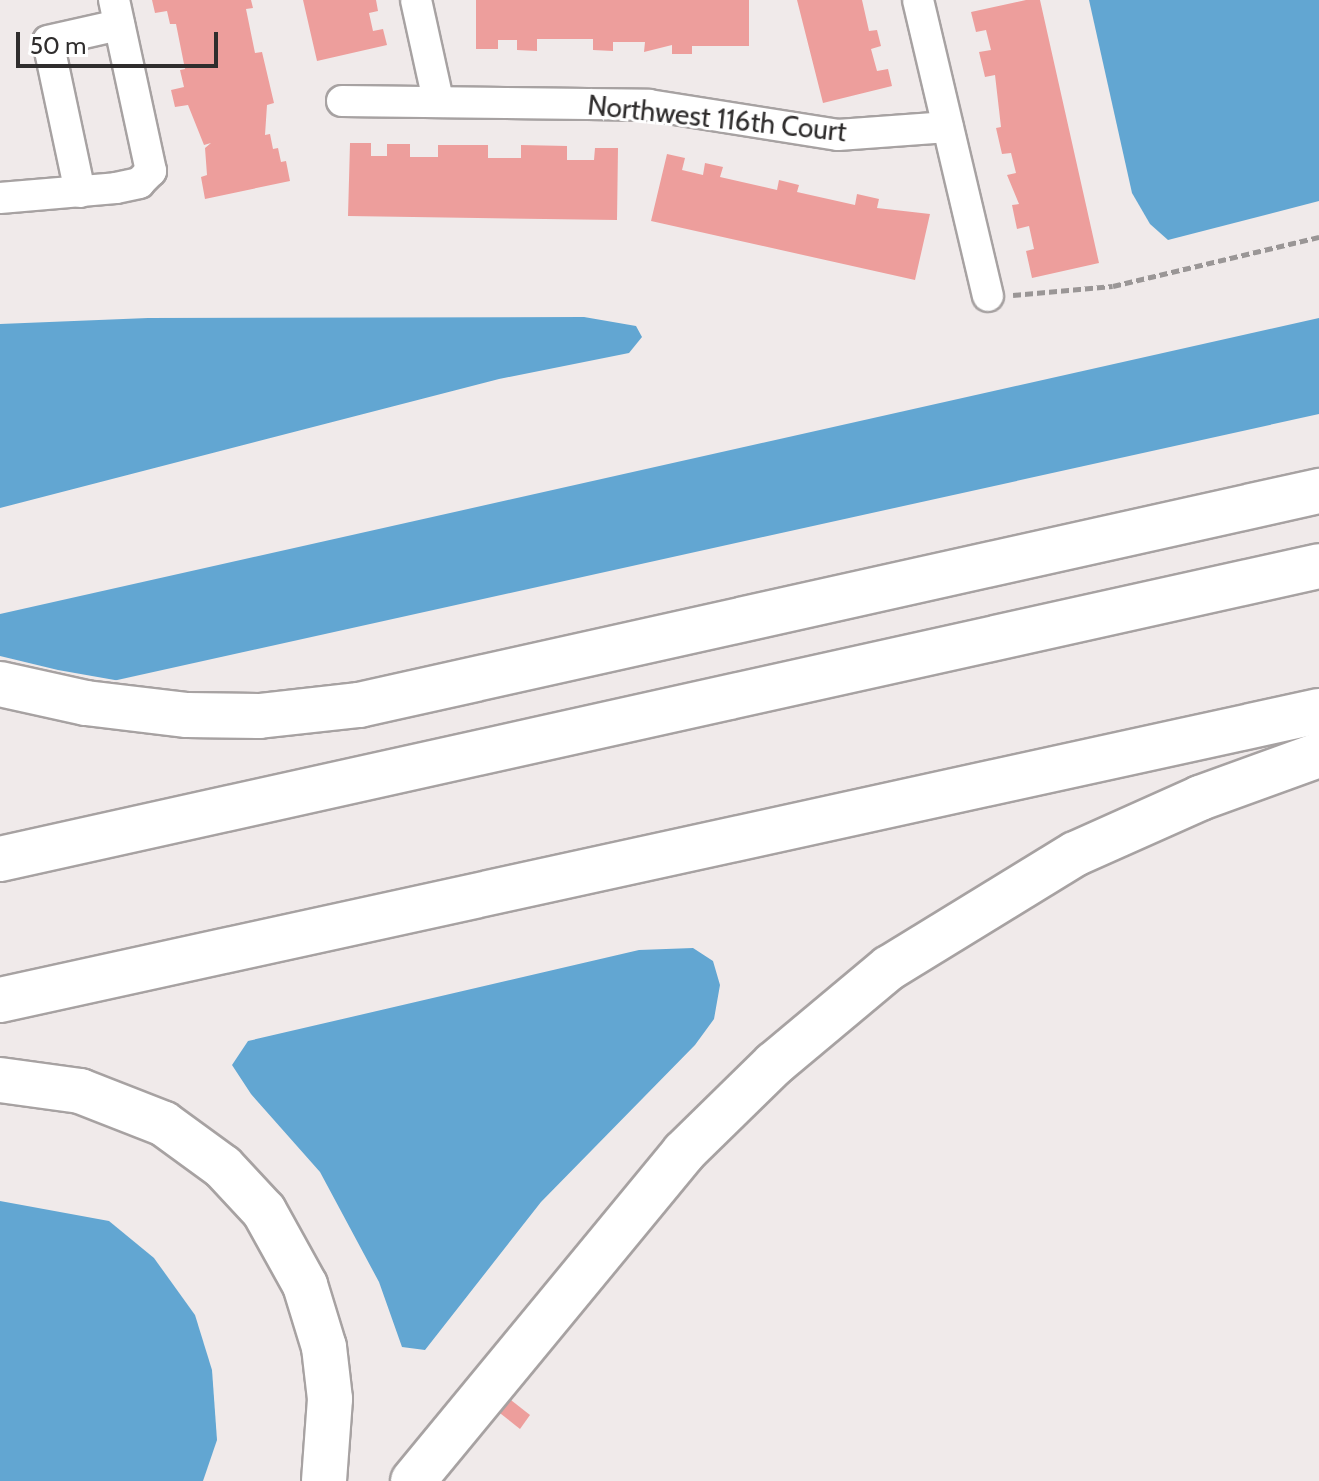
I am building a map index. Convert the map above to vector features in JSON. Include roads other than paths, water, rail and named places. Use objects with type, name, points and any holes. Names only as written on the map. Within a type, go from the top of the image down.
[{"type":"highway","points":[[0,684],[86,703],[187,715],[259,716],[384,700],[1319,491]]},
{"type":"highway","points":[[0,859],[1319,566]]},
{"type":"highway","points":[[0,1000],[1319,711]]},
{"type":"highway","points":[[413,1481],[684,1152],[774,1064],[879,976],[1075,854],[1200,798],[1319,755]]},
{"type":"highway","points":[[0,1080],[80,1091],[164,1124],[216,1161],[259,1205],[299,1271],[324,1347],[330,1399],[324,1481]]},
{"type":"street","points":[[416,0],[438,100]]},
{"type":"street","points":[[918,0],[988,296]]},
{"type":"street","points":[[0,198],[80,192],[139,183],[151,171],[117,12],[48,41],[80,192]]},
{"type":"street","name":"Northwest 116th Court","points":[[342,101],[649,105],[838,135],[948,127]]},
{"type":"water","points":[[1089,0],[1319,0],[1319,201],[1168,240],[1150,224],[1132,193]]},
{"type":"water","points":[[584,317],[636,326],[642,337],[629,353],[499,379],[0,508],[0,324],[148,318]]},
{"type":"water","points":[[1319,318],[1319,414],[0,706],[0,614]]},
{"type":"water","points":[[693,948],[713,961],[720,985],[714,1019],[695,1045],[541,1202],[425,1350],[402,1347],[379,1282],[320,1172],[251,1094],[232,1065],[248,1041],[639,950]]},
{"type":"water","points":[[0,1201],[109,1221],[154,1258],[195,1315],[212,1370],[217,1440],[203,1481],[0,1481]]}]
